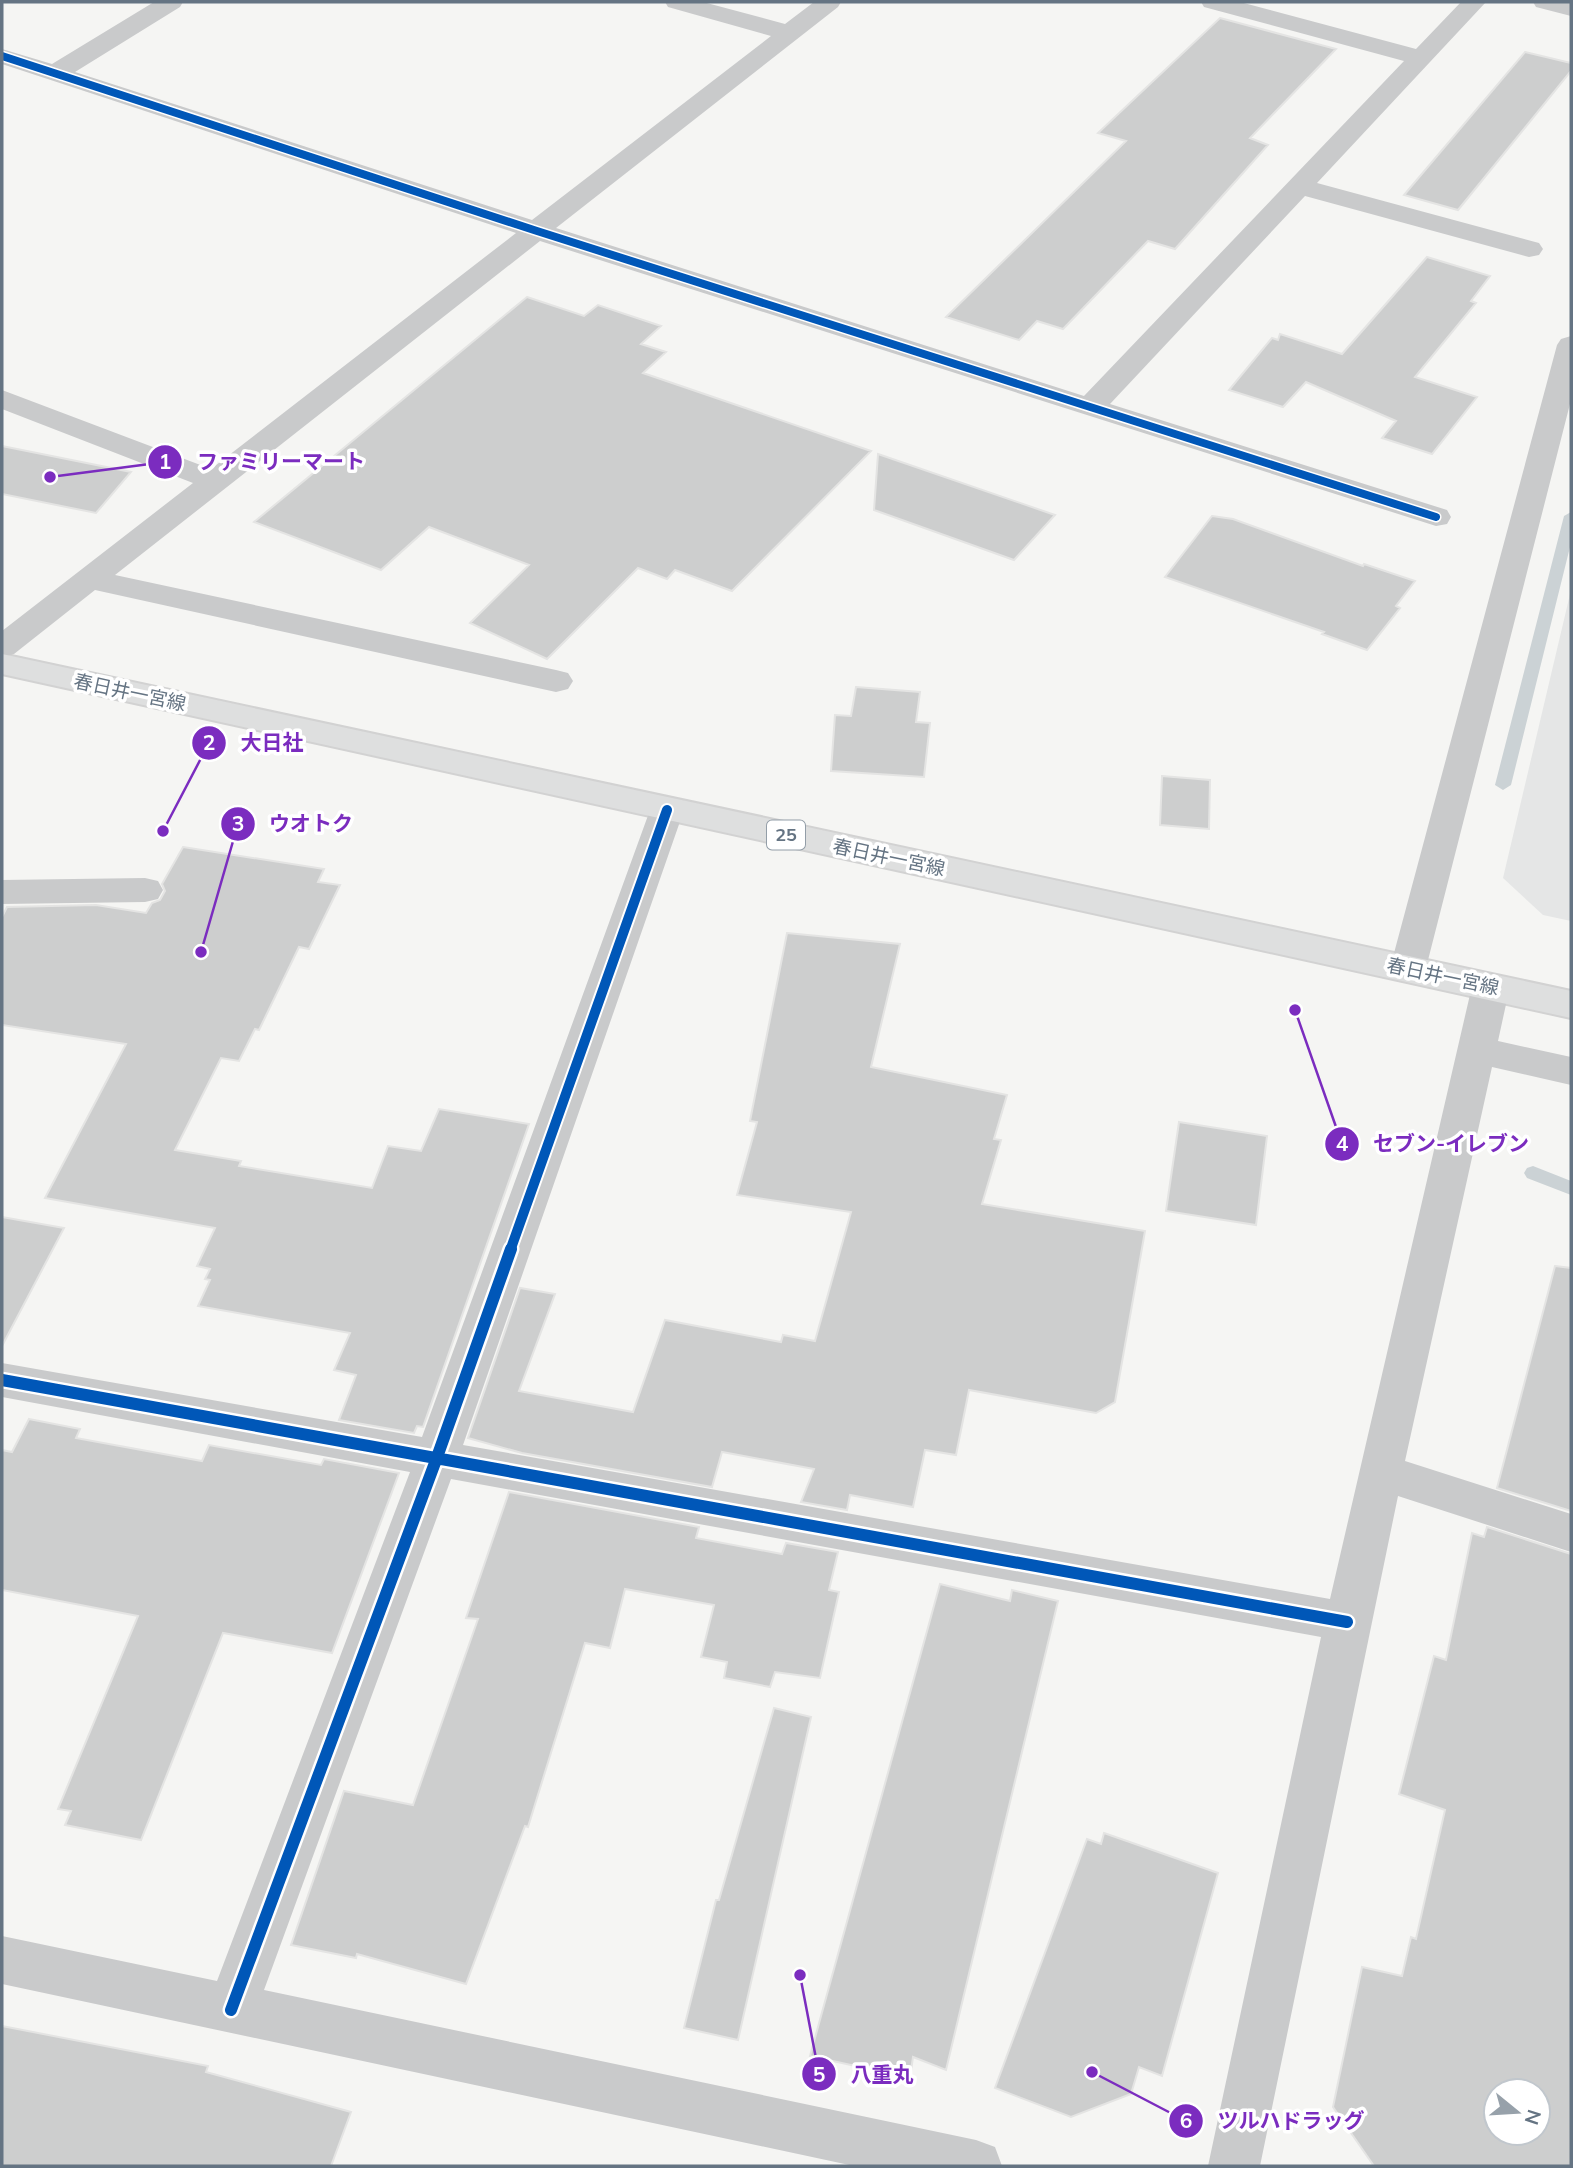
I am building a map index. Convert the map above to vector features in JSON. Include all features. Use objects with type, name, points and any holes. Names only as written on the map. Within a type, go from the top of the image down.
[{"type":"main road","name":"春日井一宮線","points":[[2,664],[1571,1004]]},
{"type":"street","points":[[55,73],[171,2]]},
{"type":"street","points":[[677,2],[733,8],[789,33]]},
{"type":"street","points":[[2,647],[829,2]]},
{"type":"street","points":[[1213,2],[1421,58]]},
{"type":"street","points":[[1090,407],[1474,2]]},
{"type":"street","points":[[1545,2],[1571,9]]},
{"type":"street","points":[[2,56],[537,231],[1436,517]]},
{"type":"street","points":[[1300,186],[1529,249]]},
{"type":"street","points":[[1408,968],[1571,345]]},
{"type":"street","points":[[2,399],[216,481]]},
{"type":"street","points":[[90,579],[556,681]]},
{"type":"street","points":[[231,2010],[436,1460],[667,810]]},
{"type":"street","points":[[2,892],[145,890]]},
{"type":"street","points":[[1234,2166],[1347,1622],[1491,986]]},
{"type":"street","points":[[1477,1050],[1571,1071]]},
{"type":"street","points":[[2,1380],[1347,1622]]},
{"type":"street","points":[[1381,1472],[1571,1533]]},
{"type":"street","points":[[2,1960],[976,2166]]},
{"type":"shaded area","points":[[1571,590],[1571,921],[1543,915],[1503,878]]},
{"type":"building","points":[[1220,18],[1336,49],[1250,138],[1268,145],[1175,249],[1148,241],[1063,329],[1037,321],[1019,340],[946,317],[1126,141],[1098,133]]},
{"type":"building","points":[[1525,52],[1571,63],[1571,71],[1458,210],[1404,195]]},
{"type":"building","points":[[1427,257],[1490,276],[1471,301],[1476,303],[1415,377],[1477,397],[1432,454],[1382,438],[1396,421],[1306,382],[1283,407],[1229,390],[1272,338],[1278,340],[1280,334],[1342,354]]},
{"type":"building","points":[[527,297],[584,316],[598,305],[661,326],[641,344],[666,352],[643,373],[871,451],[732,591],[675,570],[667,579],[638,568],[547,659],[470,623],[529,565],[429,527],[381,570],[254,522]]},
{"type":"building","points":[[2,446],[131,472],[96,513],[2,494]]},
{"type":"building","points":[[878,454],[1055,515],[1014,560],[874,510]]},
{"type":"building","points":[[1212,516],[1233,519],[1363,566],[1364,564],[1415,581],[1396,606],[1400,608],[1367,650],[1322,634],[1324,632],[1165,577]]},
{"type":"building","points":[[856,687],[920,692],[916,722],[930,723],[924,777],[831,771],[835,715],[851,716]]},
{"type":"building","points":[[1162,776],[1210,780],[1209,829],[1160,825]]},
{"type":"building","points":[[183,847],[324,869],[318,882],[340,885],[309,949],[299,947],[259,1030],[255,1029],[239,1061],[221,1058],[175,1150],[241,1161],[239,1166],[372,1188],[388,1146],[421,1151],[439,1109],[529,1124],[423,1427],[417,1426],[414,1433],[339,1420],[356,1375],[334,1370],[350,1333],[198,1306],[210,1280],[205,1279],[210,1269],[197,1266],[215,1228],[45,1198],[126,1044],[2,1025],[2,917],[7,907],[96,905],[146,913],[152,903],[160,900],[165,891],[162,884]]},
{"type":"building","points":[[787,933],[900,944],[871,1067],[1007,1095],[994,1139],[1001,1140],[982,1204],[1145,1231],[1115,1402],[1096,1413],[969,1390],[956,1455],[925,1450],[913,1507],[850,1495],[847,1510],[801,1502],[814,1469],[722,1452],[712,1487],[522,1453],[468,1438],[520,1288],[555,1294],[519,1391],[633,1412],[665,1320],[781,1342],[783,1335],[815,1341],[851,1212],[737,1195],[757,1122],[750,1121]]},
{"type":"building","points":[[1179,1122],[1267,1136],[1256,1225],[1166,1211]]},
{"type":"building","points":[[2,1217],[64,1228],[2,1346]]},
{"type":"building","points":[[1555,1266],[1571,1268],[1571,1511],[1497,1488]]},
{"type":"building","points":[[29,1419],[80,1429],[76,1438],[202,1461],[209,1445],[321,1465],[324,1459],[399,1473],[332,1653],[223,1633],[141,1840],[65,1825],[71,1811],[58,1809],[138,1616],[2,1590],[2,1450],[12,1452]]},
{"type":"building","points":[[509,1492],[699,1527],[696,1538],[782,1554],[786,1543],[838,1552],[829,1590],[839,1592],[820,1678],[775,1672],[770,1687],[724,1678],[727,1662],[701,1657],[714,1605],[625,1589],[610,1648],[585,1643],[528,1827],[525,1826],[466,1984],[357,1954],[356,1958],[291,1945],[344,1791],[413,1805],[478,1619],[466,1618]]},
{"type":"building","points":[[1487,1527],[1571,1554],[1571,2166],[1374,2166],[1333,2107],[1362,1967],[1402,1976],[1411,1937],[1416,1939],[1445,1810],[1399,1794],[1434,1656],[1446,1660],[1472,1533],[1484,1537]]},
{"type":"building","points":[[940,1584],[1010,1601],[1012,1590],[1058,1601],[946,2070],[913,2057],[910,2078],[810,2056]]},
{"type":"building","points":[[774,1708],[811,1717],[738,2040],[684,2028],[716,1900],[719,1900]]},
{"type":"building","points":[[1104,1833],[1218,1873],[1162,2076],[1139,2067],[1131,2094],[1071,2117],[995,2088],[1087,1839],[1101,1844]]},
{"type":"building","points":[[2,2026],[208,2066],[206,2072],[351,2112],[331,2166],[2,2166]]},
{"type":"waterway","points":[[1503,785],[1571,516]]},
{"type":"waterway","points":[[1533,1173],[1571,1188]]},
{"type":"cycle path","points":[[2,56],[537,231],[1436,517]]},
{"type":"cycle path","points":[[231,2010],[436,1460],[667,810]]},
{"type":"cycle path","points":[[2,1380],[1347,1622]]},
{"type":"place","name":"ファミリーマート","points":[[50,477]]},
{"type":"place","name":"大日社","points":[[163,831]]},
{"type":"place","name":"ウオトク","points":[[201,952]]},
{"type":"place","name":"セブン-イレブン","points":[[1295,1010]]},
{"type":"place","name":"八重丸","points":[[800,1975]]},
{"type":"place","name":"ツルハドラッグ","points":[[1092,2072]]}]
